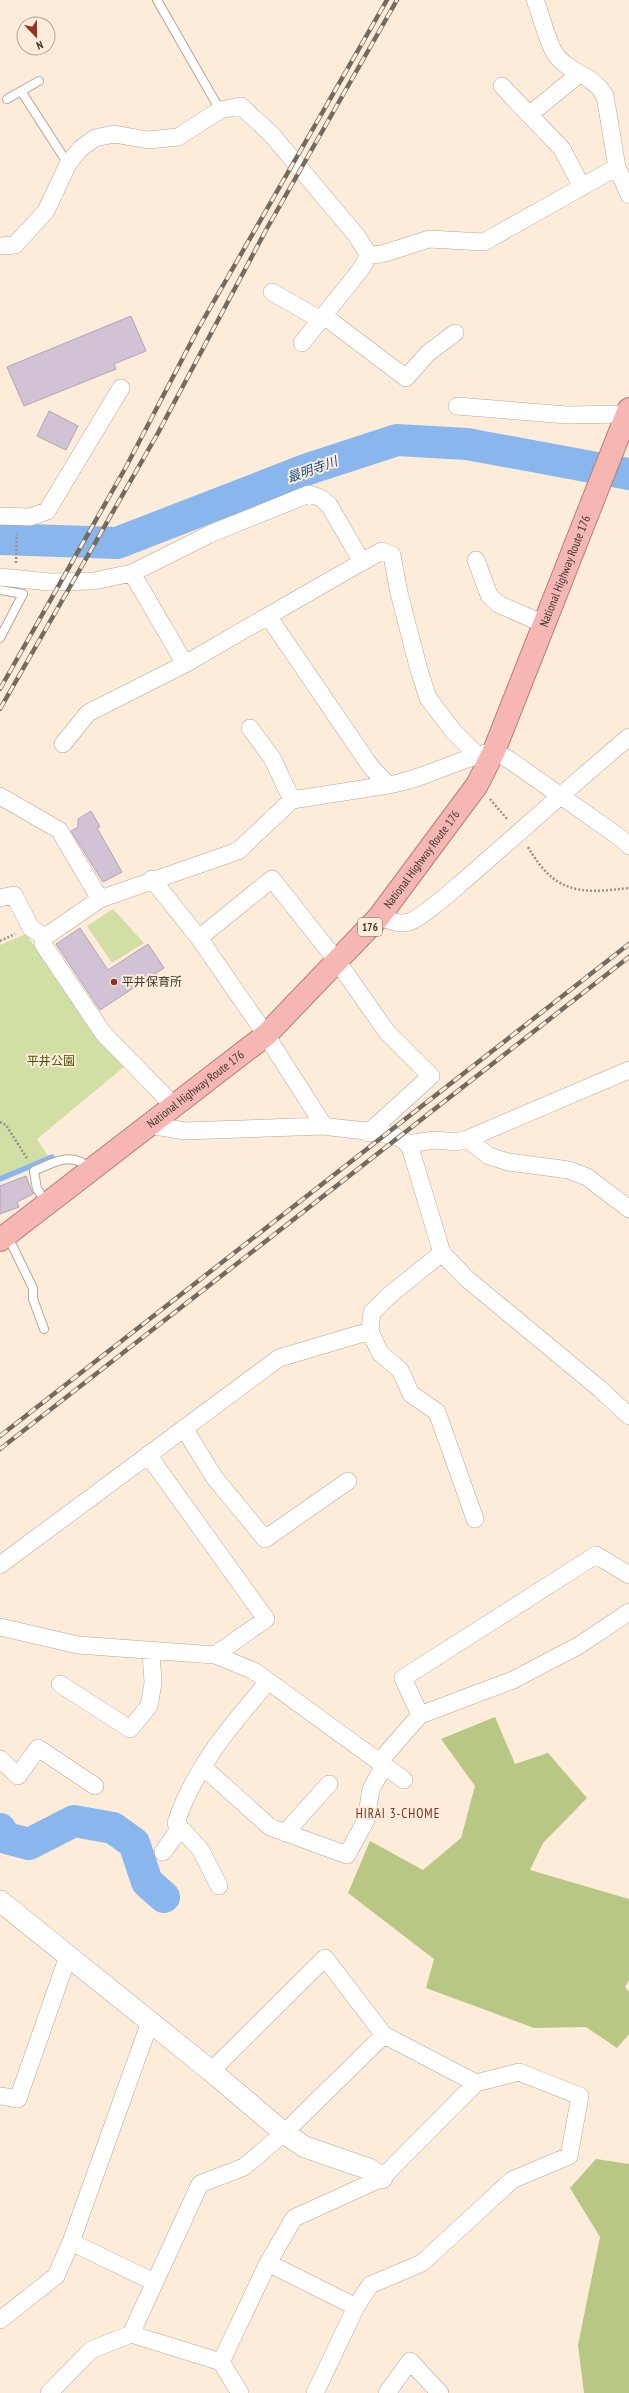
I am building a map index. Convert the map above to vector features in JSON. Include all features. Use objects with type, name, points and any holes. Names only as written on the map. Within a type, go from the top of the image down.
[{"type":"highway","name":"National Highway Route 176","points":[[3,1237],[266,1034],[379,917],[477,785],[485,753],[544,624],[627,416]]},
{"type":"street","points":[[535,0],[556,55],[578,75],[591,79],[600,87],[604,96],[617,167],[629,195]]},
{"type":"street","points":[[529,115],[578,75]]},
{"type":"street","points":[[502,86],[562,149],[582,187]]},
{"type":"street","points":[[0,246],[15,245],[46,210],[68,164],[80,149],[95,138],[114,134],[148,140],[178,138],[220,110],[241,106],[272,135],[356,235],[369,255]]},
{"type":"street","points":[[369,255],[382,254],[429,240],[484,242],[617,167]]},
{"type":"street","points":[[302,343],[361,269],[369,255]]},
{"type":"street","points":[[272,292],[322,318],[406,378],[428,353],[455,333]]},
{"type":"street","points":[[0,516],[30,517],[47,511],[121,388]]},
{"type":"street","points":[[457,406],[534,413],[627,416]]},
{"type":"street","points":[[0,577],[49,582],[94,581],[132,573],[210,534],[309,494],[321,498],[329,505],[362,562]]},
{"type":"street","points":[[63,744],[88,713],[185,664],[382,551],[392,555],[401,600],[419,670],[428,698],[453,731],[485,753],[559,795],[622,838],[629,846]]},
{"type":"street","points":[[476,560],[489,595],[498,604],[544,624]]},
{"type":"street","points":[[132,573],[185,664]]},
{"type":"street","points":[[268,616],[371,767],[388,785]]},
{"type":"street","points":[[250,728],[272,758],[292,800]]},
{"type":"street","points":[[379,917],[397,923],[410,921],[450,893],[519,833],[559,795],[629,737]]},
{"type":"street","points":[[174,1106],[103,1033],[43,944],[45,937],[100,899],[152,879],[238,851],[292,800],[388,785],[437,771],[485,753]]},
{"type":"street","points":[[0,796],[59,830],[100,899]]},
{"type":"street","points":[[152,879],[199,938],[266,1034],[324,1126]]},
{"type":"street","points":[[199,938],[272,879],[337,961],[387,1032],[432,1076],[368,1133]]},
{"type":"street","points":[[0,898],[14,895],[31,928],[45,937]]},
{"type":"street","points":[[149,1125],[185,1131],[324,1126],[368,1133],[389,1133],[408,1144],[435,1140],[457,1142],[629,1070]]},
{"type":"street","points":[[466,1139],[490,1156],[502,1160],[569,1170],[587,1177],[629,1210]]},
{"type":"street","points":[[408,1144],[442,1253],[466,1278],[600,1389],[629,1416]]},
{"type":"street","points":[[442,1253],[392,1293],[372,1312],[370,1331],[380,1353],[400,1370],[411,1394],[437,1412],[475,1519]]},
{"type":"street","points":[[0,1565],[279,1358],[370,1331]]},
{"type":"street","points":[[184,1428],[214,1477],[265,1539],[348,1481]]},
{"type":"street","points":[[148,1455],[266,1619],[215,1655]]},
{"type":"street","points":[[420,1715],[403,1678],[596,1555],[629,1575]]},
{"type":"street","points":[[203,1767],[270,1827],[347,1855],[366,1820],[371,1789],[382,1764],[420,1715],[513,1680],[578,1646],[629,1612]]},
{"type":"street","points":[[0,1627],[78,1645],[215,1655],[254,1671],[404,1780]]},
{"type":"street","points":[[60,1684],[130,1729],[148,1706],[153,1683],[151,1651]]},
{"type":"street","points":[[219,1886],[200,1849],[176,1823],[182,1805],[219,1740],[268,1682]]},
{"type":"street","points":[[0,1759],[18,1776],[38,1748],[94,1786]]},
{"type":"street","points":[[285,1833],[329,1784]]},
{"type":"street","points":[[163,1852],[180,1828]]},
{"type":"street","points":[[0,1901],[211,2070],[284,2133],[305,2147],[369,2169],[382,2178]]},
{"type":"street","points":[[0,2096],[18,2099],[68,1956]]},
{"type":"street","points":[[211,2070],[325,1958],[384,2035],[476,2083]]},
{"type":"street","points":[[0,2320],[56,2276],[71,2242],[150,2022]]},
{"type":"street","points":[[131,2334],[200,2184],[244,2167],[284,2133],[384,2035]]},
{"type":"street","points":[[221,2362],[268,2263],[294,2218],[382,2178],[476,2083],[519,2072],[580,2096],[569,2156],[512,2180],[422,2263],[370,2284],[356,2307],[315,2393]]},
{"type":"street","points":[[71,2242],[154,2282]]},
{"type":"street","points":[[268,2263],[356,2307]]},
{"type":"street","points":[[49,2393],[91,2350],[131,2334],[221,2362],[240,2393]]},
{"type":"street","points":[[388,2393],[410,2361],[440,2393]]},
{"type":"lane","points":[[157,0],[220,110]]},
{"type":"lane","points":[[7,99],[39,81]]},
{"type":"lane","points":[[21,92],[68,164]]},
{"type":"lane","points":[[0,590],[23,594],[0,638]]},
{"type":"lane","points":[[48,1203],[37,1189],[34,1171],[59,1160],[81,1160],[92,1169]]},
{"type":"lane","points":[[3,1237],[33,1288],[33,1299],[44,1329]]},
{"type":"path","points":[[16,563],[18,527]]},
{"type":"path","points":[[477,785],[519,833],[538,862],[553,879],[568,889],[600,892],[629,888]]},
{"type":"path","points":[[0,1122],[6,1125],[31,1164]]},
{"type":"green space","points":[[113,909],[144,943],[112,963],[87,926]]},
{"type":"green space","name":"平井公園","points":[[26,934],[98,1041],[124,1067],[37,1139],[48,1156],[0,1176],[0,945]]},
{"type":"green space","points":[[495,1717],[515,1764],[548,1753],[587,1798],[543,1843],[530,1870],[629,1899],[629,1980],[625,1987],[629,1992],[629,2034],[617,2048],[586,2027],[534,2028],[426,1988],[434,1959],[348,1893],[370,1841],[423,1870],[461,1838],[475,1786],[441,1739]]},
{"type":"green space","points":[[596,2159],[629,2164],[629,2393],[584,2393],[578,2345],[600,2237],[570,2188]]},
{"type":"building","points":[[131,316],[146,351],[114,364],[116,369],[24,406],[7,367]]},
{"type":"building","points":[[49,411],[78,426],[66,450],[37,436]]},
{"type":"building","points":[[91,811],[100,827],[97,828],[122,872],[103,882],[71,831],[78,827],[78,819]]},
{"type":"building","points":[[80,928],[108,970],[148,944],[164,968],[100,1010],[56,944]]},
{"type":"building","points":[[26,1176],[33,1194],[17,1202],[19,1207],[0,1214],[0,1186]]},
{"type":"waterway","name":"最明寺川","points":[[0,539],[117,543],[308,469],[397,440],[467,444],[629,474]]},
{"type":"waterway","points":[[0,1179],[52,1157]]},
{"type":"waterway","points":[[0,1829],[6,1838],[29,1844],[74,1821],[113,1828],[134,1843],[147,1882],[164,1897]]},
{"type":"railway","points":[[0,689],[126,467],[198,329],[387,0]]},
{"type":"railway","points":[[0,709],[158,433],[266,230],[397,0]]},
{"type":"railway","points":[[0,1436],[629,944]]},
{"type":"railway","points":[[0,1449],[629,957]]},
{"type":"place","name":"平井保育所","points":[[114,982]]},
{"type":"district","name":"HIRAI 3-CHOME","points":[[398,1813]]}]
